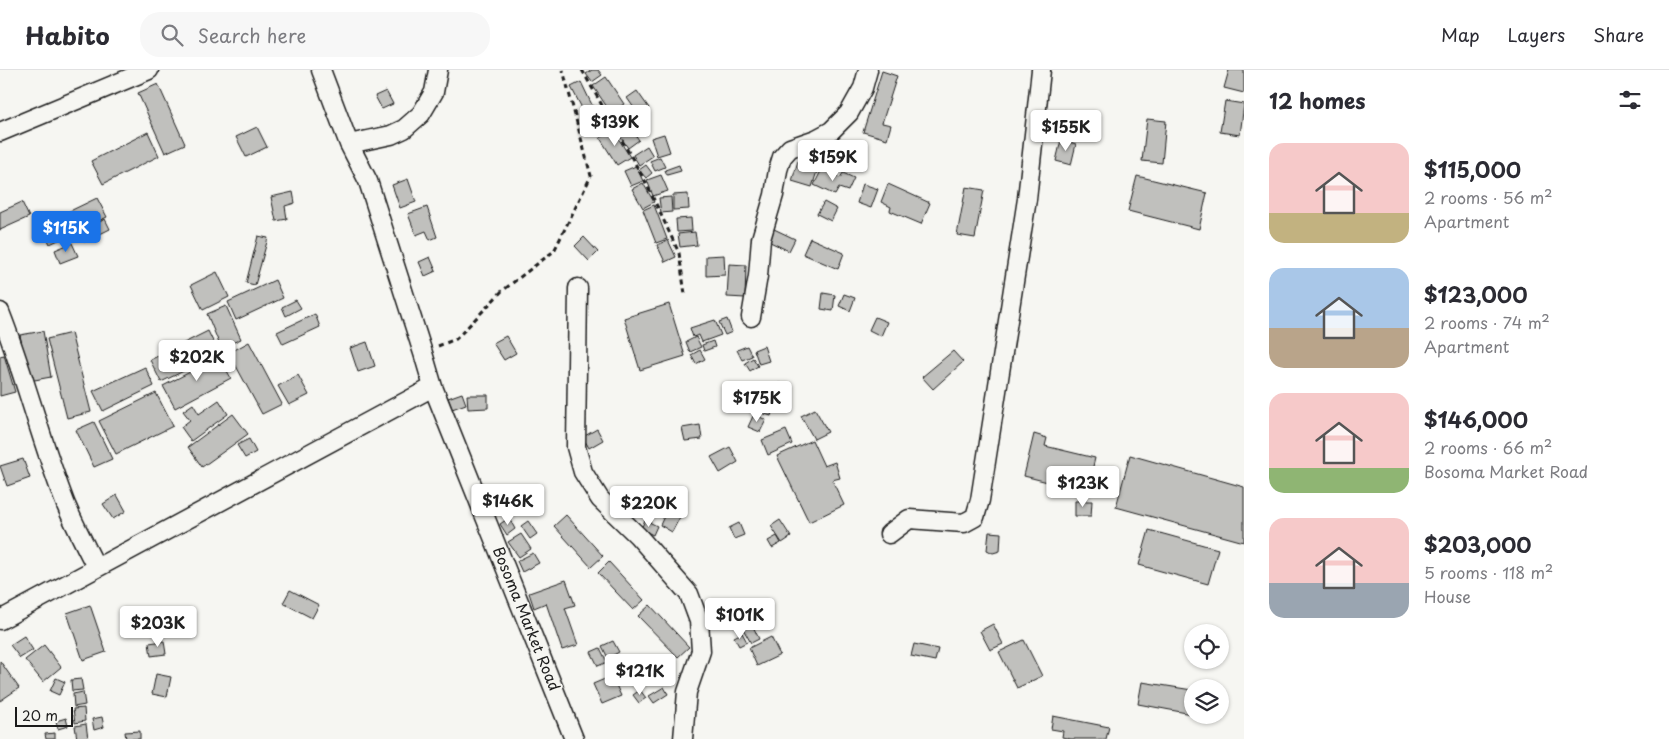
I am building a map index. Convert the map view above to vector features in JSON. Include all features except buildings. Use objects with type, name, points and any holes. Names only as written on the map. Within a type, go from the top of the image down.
[{"type":"street","points":[[0,132],[149,70]]},
{"type":"street","name":"Bosoma Market Road","points":[[321,70],[350,144],[368,181],[433,387],[574,739]]},
{"type":"street","points":[[350,144],[391,135],[404,129],[421,114],[434,92],[438,70]]},
{"type":"street","points":[[751,317],[758,276],[761,239],[782,157],[790,148],[832,131],[848,114],[863,88],[868,70]]},
{"type":"street","points":[[889,534],[909,519],[964,523],[975,517],[980,500],[1027,198],[1041,70]]},
{"type":"street","points":[[578,288],[576,447],[583,472],[600,499],[638,536],[689,594],[699,621],[701,651],[686,692],[683,739]]},
{"type":"street","points":[[0,312],[67,506],[96,567]]},
{"type":"street","points":[[0,620],[433,387]]},
{"type":"path","points":[[423,353],[456,339],[502,292],[554,251],[591,176],[563,70]]},
{"type":"path","points":[[582,70],[656,204],[678,253],[686,294]]}]
